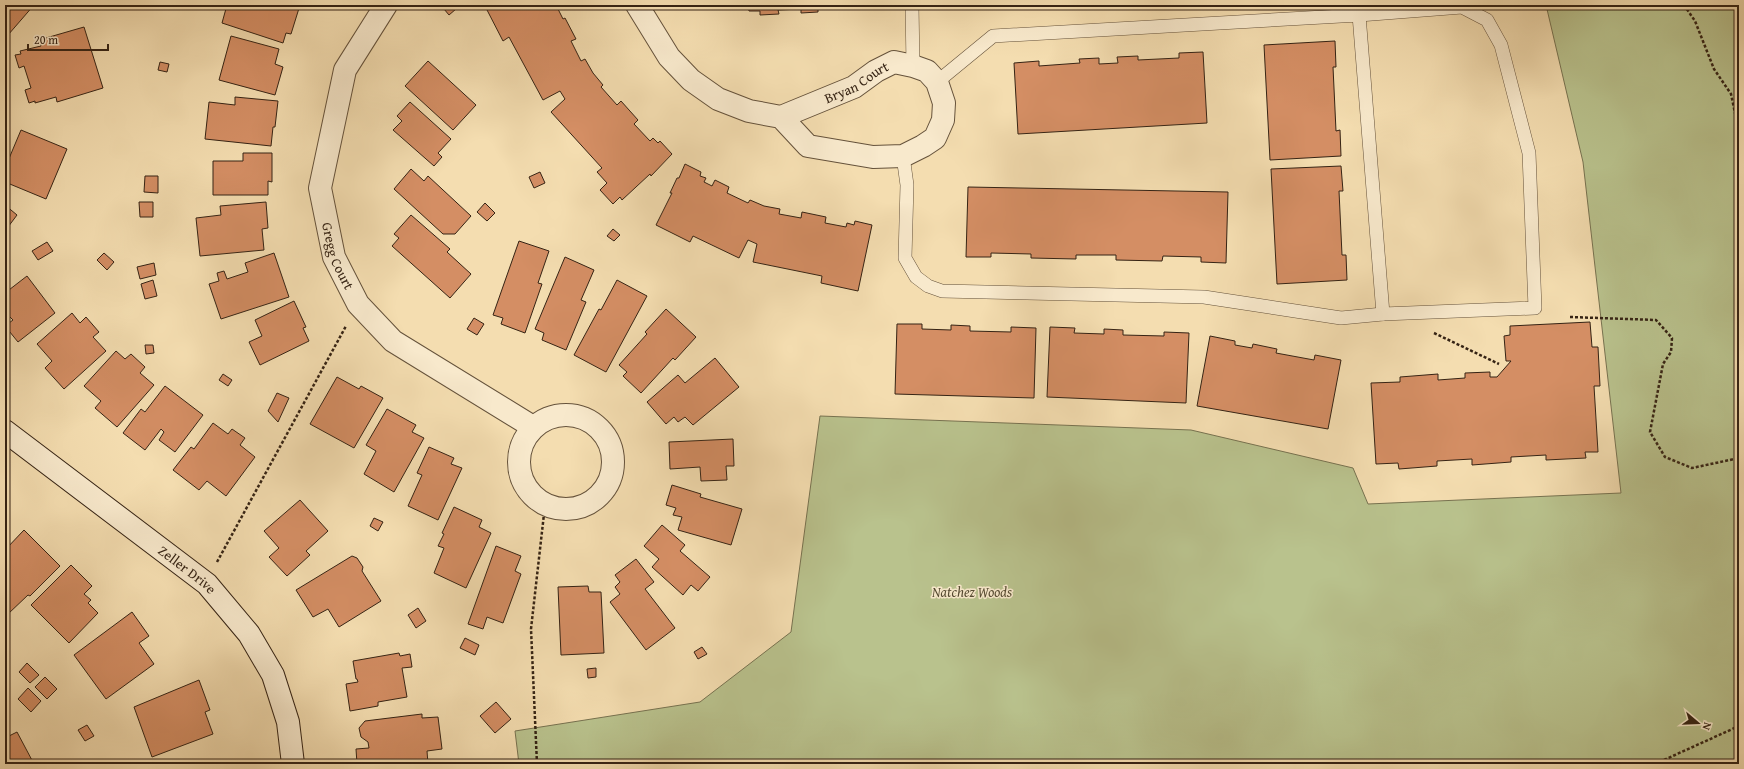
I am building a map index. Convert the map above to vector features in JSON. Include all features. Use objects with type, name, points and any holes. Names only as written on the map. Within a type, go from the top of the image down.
[{"type":"street","name":"Gregg Court","points":[[386,5],[345,70],[320,188],[334,257],[358,304],[393,341],[534,427]]},
{"type":"street","points":[[637,5],[669,57],[691,80],[718,99],[749,111],[781,117],[808,146],[873,156],[903,156],[935,138],[943,120],[944,103],[937,82]]},
{"type":"street","name":"Bryan Court","points":[[781,117],[854,87],[876,71],[894,62],[928,71],[937,82]]},
{"type":"street","points":[[566,415],[583,418],[593,423],[604,434],[611,450],[612,471],[606,487],[595,500],[580,508],[560,510],[545,505],[529,492],[521,478],[518,456],[523,440],[534,427],[550,417],[566,415]]},
{"type":"street","name":"Zeller Drive","points":[[5,431],[207,584],[249,634],[273,675],[288,722],[293,764]]},
{"type":"lane","points":[[912,5],[913,66]]},
{"type":"lane","points":[[903,156],[906,185],[905,258],[916,277],[928,286],[942,291],[1204,297],[1341,318],[1383,314],[1535,308],[1529,153],[1501,45],[1488,20],[1463,6],[1360,15],[993,36],[937,82]]},
{"type":"lane","points":[[1360,15],[1383,314]]},
{"type":"path","points":[[1684,5],[1695,21],[1714,69],[1731,94],[1736,113],[1739,116]]},
{"type":"path","points":[[207,584],[223,550],[358,304]]},
{"type":"path","points":[[1570,317],[1656,320],[1672,338],[1671,352],[1662,364],[1650,432],[1657,445],[1665,457],[1692,468],[1739,458]]},
{"type":"path","points":[[1428,330],[1499,364]]},
{"type":"path","points":[[537,764],[531,629],[545,505]]},
{"type":"path","points":[[1655,764],[1739,726]]},
{"type":"green space","name":"Natchez Woods","points":[[1546,5],[1739,5],[1739,764],[519,764],[515,731],[700,702],[791,632],[820,416],[1191,430],[1353,468],[1368,504],[1621,493],[1583,162]]},
{"type":"building","points":[[5,5],[34,5],[8,35],[5,32]]},
{"type":"building","points":[[227,5],[300,5],[291,34],[286,33],[283,43],[222,23]]},
{"type":"building","points":[[448,5],[452,5],[456,9],[449,15],[444,9]]},
{"type":"building","points":[[492,5],[556,5],[576,39],[571,41],[581,61],[585,59],[593,73],[603,85],[601,87],[617,105],[621,101],[638,120],[634,124],[650,141],[653,138],[658,143],[660,141],[672,154],[651,176],[650,174],[622,200],[620,197],[613,204],[600,190],[607,183],[597,172],[602,168],[551,112],[565,99],[560,91],[543,100],[509,37],[503,41],[486,8]]},
{"type":"building","points":[[708,5],[748,5],[708,7]]},
{"type":"building","points":[[748,5],[818,5],[818,12],[801,13],[801,9],[778,10],[779,14],[760,15],[760,11],[749,11]]},
{"type":"building","points":[[84,27],[103,88],[57,102],[56,97],[35,103],[35,101],[29,103],[25,90],[31,88],[24,66],[19,68],[15,55],[21,54],[20,51],[41,46],[39,40]]},
{"type":"building","points":[[231,36],[279,49],[275,64],[283,67],[275,95],[219,80]]},
{"type":"building","points":[[1335,41],[1336,67],[1333,67],[1336,131],[1340,130],[1341,156],[1270,160],[1264,45]]},
{"type":"building","points":[[1203,52],[1207,123],[1018,134],[1014,63],[1039,61],[1039,66],[1080,63],[1079,59],[1099,58],[1099,64],[1118,63],[1117,57],[1138,56],[1138,60],[1179,58],[1179,53]]},
{"type":"building","points":[[428,61],[476,105],[453,130],[405,86]]},
{"type":"building","points":[[160,62],[169,64],[167,72],[158,70]]},
{"type":"building","points":[[235,97],[278,101],[271,146],[205,139],[209,102],[235,105]]},
{"type":"building","points":[[410,102],[451,139],[438,153],[442,157],[434,166],[393,130],[402,121],[397,116]]},
{"type":"building","points":[[21,130],[67,149],[46,199],[5,182],[5,168]]},
{"type":"building","points":[[243,153],[272,153],[272,182],[268,181],[268,195],[213,195],[213,161],[243,161]]},
{"type":"building","points":[[685,164],[701,172],[700,176],[706,178],[704,182],[712,186],[715,180],[729,187],[727,193],[748,203],[750,200],[764,206],[780,209],[779,214],[801,218],[802,212],[826,217],[825,223],[846,227],[847,223],[854,225],[855,221],[872,225],[858,291],[821,283],[822,276],[753,262],[757,244],[748,240],[739,258],[693,236],[690,242],[656,225],[672,193],[670,193],[677,178],[679,178]]},
{"type":"building","points":[[1341,166],[1343,191],[1339,191],[1342,255],[1346,255],[1347,280],[1277,284],[1271,169]]},
{"type":"building","points":[[411,169],[424,181],[428,176],[471,216],[455,234],[443,234],[394,189]]},
{"type":"building","points":[[540,172],[545,183],[534,188],[529,177]]},
{"type":"building","points":[[145,176],[158,176],[158,193],[144,192]]},
{"type":"building","points":[[968,187],[1228,192],[1226,263],[1201,262],[1201,257],[1163,256],[1162,261],[1116,260],[1116,255],[1076,255],[1076,259],[1031,258],[1031,254],[991,253],[991,257],[966,257]]},
{"type":"building","points":[[139,202],[153,202],[153,217],[140,217]]},
{"type":"building","points":[[266,202],[268,228],[262,229],[264,250],[200,256],[196,218],[221,215],[220,206]]},
{"type":"building","points":[[485,203],[495,213],[487,221],[477,212]]},
{"type":"building","points":[[5,205],[17,215],[5,231]]},
{"type":"building","points":[[411,215],[450,249],[447,252],[471,274],[450,298],[392,246],[399,238],[394,234]]},
{"type":"building","points":[[613,229],[620,235],[614,241],[607,236]]},
{"type":"building","points":[[519,241],[549,251],[538,283],[542,284],[525,333],[501,324],[503,318],[493,315]]},
{"type":"building","points":[[47,242],[53,251],[38,260],[32,251]]},
{"type":"building","points":[[104,253],[114,262],[107,270],[97,260]]},
{"type":"building","points":[[274,253],[289,297],[221,319],[209,284],[219,281],[217,273],[224,271],[227,279],[248,272],[245,263]]},
{"type":"building","points":[[565,257],[594,270],[581,300],[586,302],[566,350],[542,340],[544,333],[535,329]]},
{"type":"building","points":[[154,263],[156,275],[140,279],[137,267]]},
{"type":"building","points":[[27,276],[55,313],[18,342],[5,326],[13,320],[10,317],[5,321],[5,293]]},
{"type":"building","points":[[153,280],[157,296],[145,299],[141,284]]},
{"type":"building","points":[[617,280],[647,296],[606,372],[574,355]]},
{"type":"building","points":[[294,301],[306,327],[303,328],[309,341],[260,365],[249,342],[262,336],[255,320]]},
{"type":"building","points":[[666,309],[696,337],[675,360],[673,358],[641,393],[623,376],[627,372],[619,365],[647,334],[645,332]]},
{"type":"building","points":[[72,313],[80,323],[86,317],[99,332],[93,337],[106,351],[64,389],[45,368],[52,361],[37,344]]},
{"type":"building","points":[[474,318],[484,324],[477,335],[467,329]]},
{"type":"building","points":[[1590,322],[1592,347],[1598,347],[1600,386],[1594,386],[1598,452],[1585,452],[1586,458],[1546,460],[1546,455],[1511,457],[1511,462],[1472,465],[1472,459],[1437,461],[1437,466],[1399,469],[1398,463],[1376,464],[1371,383],[1400,382],[1400,377],[1438,374],[1438,380],[1465,378],[1465,373],[1490,372],[1490,377],[1497,377],[1511,361],[1506,361],[1504,336],[1510,335],[1510,326]]},
{"type":"building","points":[[897,324],[922,324],[922,329],[951,330],[951,325],[970,326],[970,331],[1011,332],[1011,327],[1036,328],[1034,398],[895,394]]},
{"type":"building","points":[[1050,327],[1075,328],[1074,333],[1104,334],[1104,329],[1123,330],[1123,335],[1164,336],[1164,332],[1189,333],[1186,403],[1047,397]]},
{"type":"building","points":[[1210,336],[1235,341],[1235,345],[1252,348],[1253,344],[1277,349],[1276,353],[1314,360],[1315,355],[1341,360],[1328,429],[1197,406]]},
{"type":"building","points":[[145,345],[153,345],[154,353],[146,354]]},
{"type":"building","points":[[116,351],[125,359],[131,354],[145,367],[140,373],[154,385],[117,427],[95,408],[101,401],[84,386]]},
{"type":"building","points":[[715,358],[739,387],[693,425],[685,417],[678,422],[674,417],[666,424],[647,402],[678,375],[685,383]]},
{"type":"building","points":[[223,374],[232,380],[228,386],[219,380]]},
{"type":"building","points":[[337,377],[359,389],[361,386],[383,398],[354,448],[310,424]]},
{"type":"building","points":[[165,386],[203,415],[175,452],[159,440],[164,432],[161,429],[145,450],[123,433],[141,409],[145,412]]},
{"type":"building","points":[[277,393],[289,398],[278,422],[268,411]]},
{"type":"building","points":[[387,409],[416,425],[412,432],[424,438],[394,492],[364,474],[376,451],[366,445]]},
{"type":"building","points":[[213,423],[228,434],[232,429],[245,438],[240,445],[255,457],[226,496],[207,481],[199,490],[173,470],[191,447],[194,449]]},
{"type":"building","points":[[733,439],[734,466],[726,466],[727,480],[701,481],[700,467],[670,469],[669,442]]},
{"type":"building","points":[[429,447],[454,458],[451,464],[462,468],[438,520],[408,506],[422,475],[417,473]]},
{"type":"building","points":[[672,485],[701,494],[700,497],[742,509],[731,545],[678,530],[682,517],[673,515],[676,508],[666,505]]},
{"type":"building","points":[[300,500],[328,531],[306,551],[310,555],[287,576],[269,557],[279,548],[264,531]]},
{"type":"building","points":[[454,507],[482,520],[479,527],[491,533],[466,588],[434,573],[444,548],[438,546],[444,534],[442,533]]},
{"type":"building","points":[[374,518],[383,522],[378,531],[370,526]]},
{"type":"building","points":[[662,525],[685,545],[680,551],[710,577],[698,591],[691,585],[683,595],[652,567],[659,559],[644,546]]},
{"type":"building","points":[[24,530],[60,566],[30,596],[28,595],[8,614],[5,611],[5,550]]},
{"type":"building","points":[[496,546],[521,556],[515,571],[521,574],[503,623],[487,617],[483,629],[468,624]]},
{"type":"building","points":[[352,556],[357,558],[363,567],[362,571],[381,601],[339,627],[328,609],[313,617],[296,590]]},
{"type":"building","points":[[636,559],[654,582],[645,589],[675,628],[646,650],[610,602],[620,594],[615,587],[620,582],[615,575]]},
{"type":"building","points":[[71,565],[92,586],[84,594],[91,600],[88,603],[98,613],[69,643],[31,605]]},
{"type":"building","points":[[588,586],[589,592],[601,592],[604,653],[561,655],[558,587]]},
{"type":"building","points":[[418,608],[426,621],[416,628],[408,615]]},
{"type":"building","points":[[132,612],[149,636],[139,643],[154,664],[106,699],[74,655]]},
{"type":"building","points":[[465,638],[479,645],[475,655],[460,648]]},
{"type":"building","points":[[702,647],[707,654],[698,659],[694,652]]},
{"type":"building","points":[[399,653],[400,656],[410,654],[412,667],[402,668],[407,697],[378,702],[378,706],[350,711],[346,684],[358,682],[356,679],[353,661]]},
{"type":"building","points":[[27,663],[39,675],[30,683],[19,672]]},
{"type":"building","points":[[596,668],[596,677],[588,678],[587,669]]},
{"type":"building","points":[[45,677],[57,689],[47,699],[35,687]]},
{"type":"building","points":[[199,680],[210,710],[205,712],[213,734],[152,757],[134,707]]},
{"type":"building","points":[[28,688],[41,701],[31,712],[18,699]]},
{"type":"building","points":[[496,702],[511,719],[495,733],[480,716]]},
{"type":"building","points":[[422,714],[422,718],[438,717],[442,749],[427,751],[428,764],[357,764],[356,749],[369,748],[368,742],[361,737],[359,728],[365,721]]},
{"type":"building","points":[[87,725],[94,736],[85,741],[78,730]]},
{"type":"building","points":[[17,732],[34,764],[5,764],[5,738]]},
{"type":"building","points":[[219,761],[220,764],[200,764]]}]
